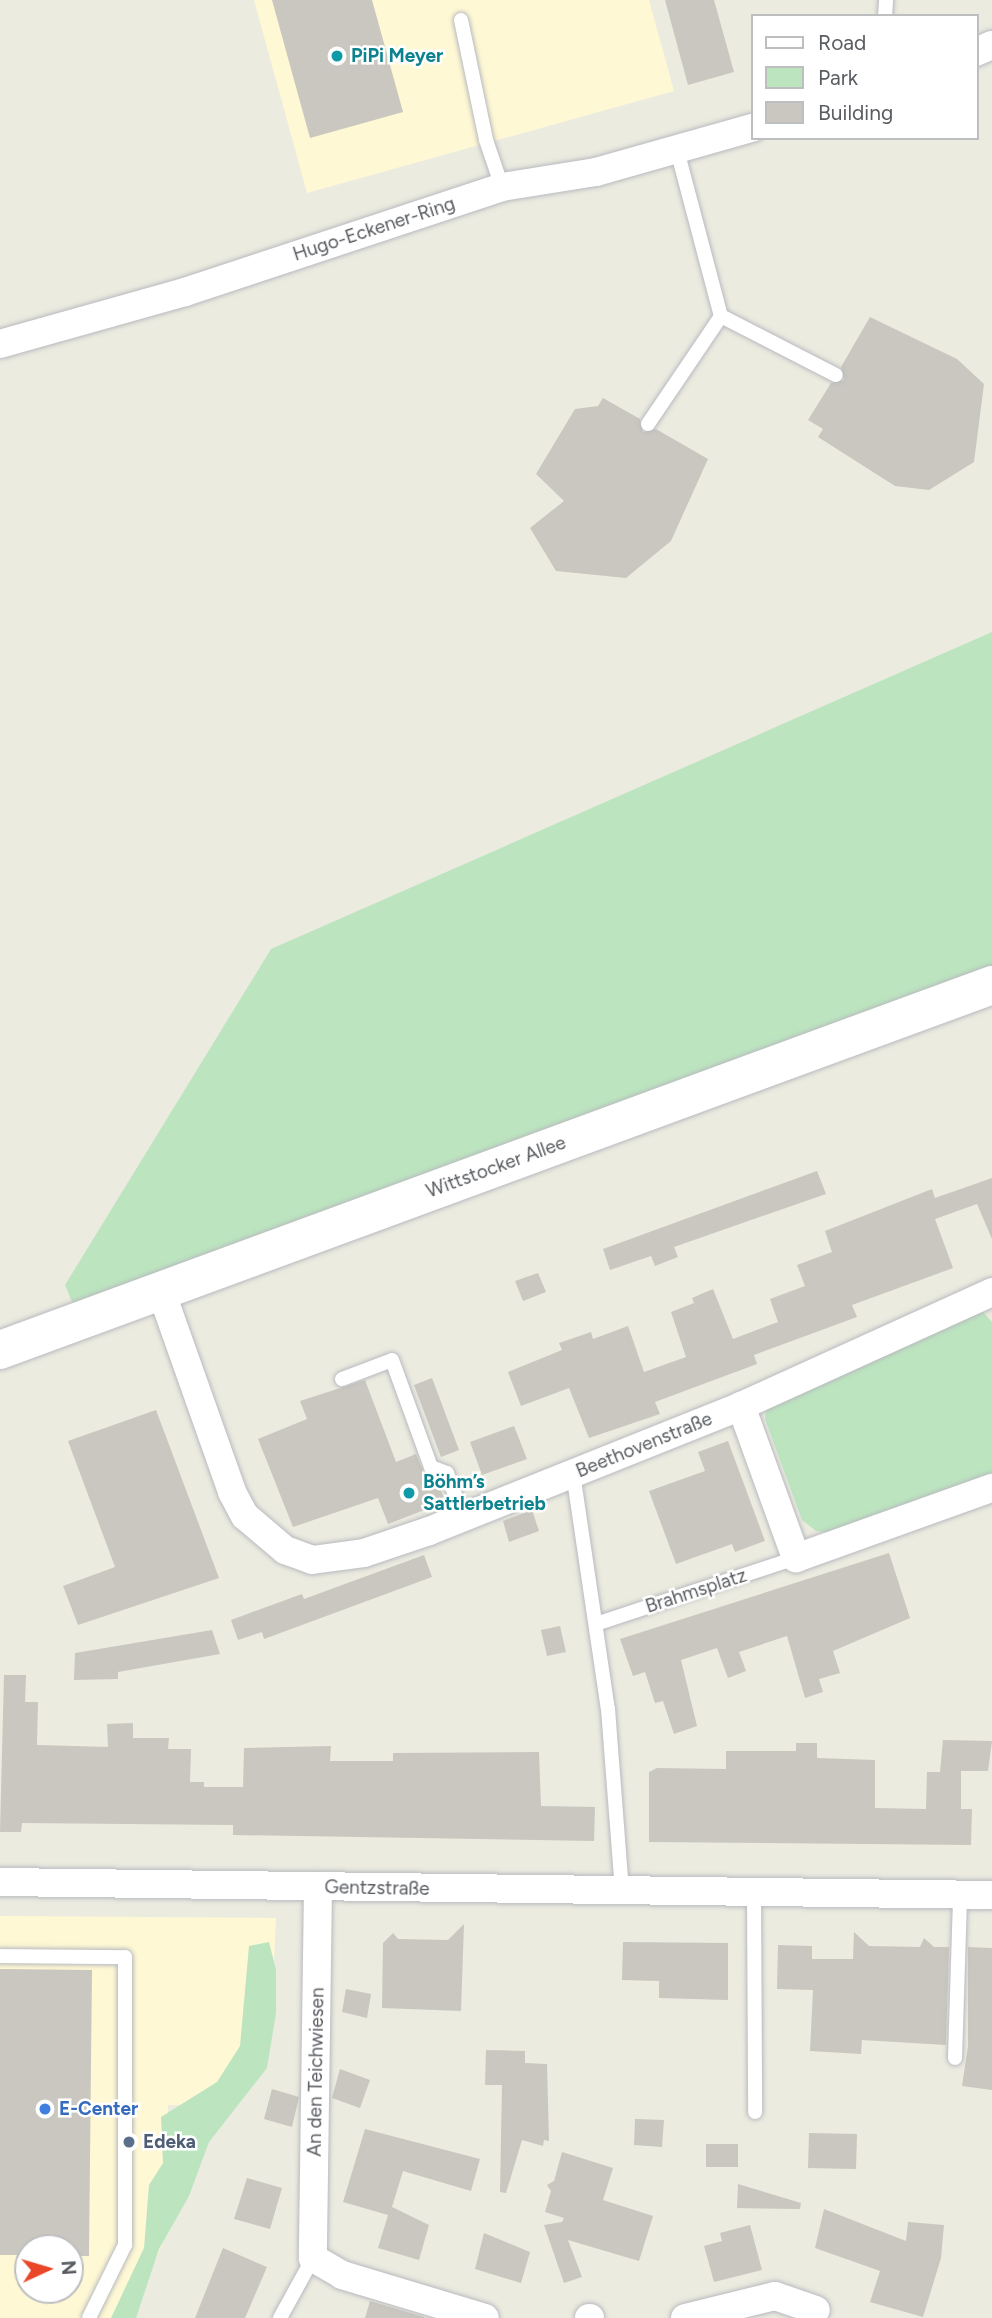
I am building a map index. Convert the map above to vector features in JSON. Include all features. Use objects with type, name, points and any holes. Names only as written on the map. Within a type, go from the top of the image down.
[{"type":"main road","name":"Wittstocker Allee","points":[[0,1350],[992,985]]},
{"type":"street","name":"Hugo-Eckener-Ring","points":[[0,344],[186,292],[502,187],[596,172],[750,129]]},
{"type":"street","name":"Beethovenstraße","points":[[161,1291],[232,1492],[246,1516],[285,1550],[312,1560],[337,1559],[463,1517],[741,1406],[991,1295]]},
{"type":"street","points":[[741,1406],[796,1558]]},
{"type":"street","name":"Brahmsplatz","points":[[796,1558],[992,1488]]},
{"type":"street","name":"Gentzstraße","points":[[0,1882],[622,1893],[754,1891],[992,1895]]},
{"type":"street","name":"An den Teichwiesen","points":[[313,2258],[318,1886]]},
{"type":"street","points":[[313,2258],[342,2275],[485,2318]]},
{"type":"street","points":[[685,2318],[775,2296],[816,2310]]},
{"type":"lane","points":[[461,20],[486,140],[502,187]]},
{"type":"lane","points":[[677,150],[721,316],[836,376]]},
{"type":"lane","points":[[648,424],[721,316]]},
{"type":"lane","points":[[342,1379],[392,1360],[431,1466],[447,1473],[463,1517]]},
{"type":"lane","points":[[573,1473],[608,1709],[622,1893]]},
{"type":"lane","name":"Brahmsplatz","points":[[596,1624],[796,1558]]},
{"type":"lane","points":[[754,1891],[755,2112]]},
{"type":"lane","points":[[954,2059],[960,1895]]},
{"type":"lane","points":[[0,1956],[125,1957],[125,2245],[89,2318]]},
{"type":"lane","name":"An den Teichwiesen","points":[[280,2318],[313,2258]]},
{"type":"shaded area","points":[[254,0],[649,0],[674,91],[307,193]]},
{"type":"shaded area","points":[[0,1916],[276,1918],[270,2049],[211,2106],[168,2105],[168,2230],[131,2318],[0,2318]]},
{"type":"green space","points":[[992,632],[992,972],[75,1309],[65,1285],[271,949]]},
{"type":"green space","points":[[973,1310],[983,1312],[992,1322],[992,1477],[834,1533],[816,1531],[802,1520],[765,1419],[766,1411],[772,1403]]},
{"type":"green space","points":[[269,1942],[276,1970],[276,2013],[267,2068],[209,2142],[189,2196],[159,2249],[136,2318],[111,2318],[144,2248],[149,2185],[163,2163],[161,2117],[217,2082],[240,2046],[249,1946]]},
{"type":"building","name":"PiPi Meyer","points":[[272,0],[372,0],[403,112],[310,138]]},
{"type":"building","points":[[665,0],[714,0],[734,72],[688,85]]},
{"type":"building","points":[[870,317],[957,359],[984,384],[974,462],[929,490],[895,486],[818,437],[823,429],[808,420],[831,383],[844,380],[841,367]]},
{"type":"building","points":[[603,398],[640,419],[643,432],[656,429],[708,459],[671,541],[626,578],[556,571],[530,528],[564,501],[536,474],[575,409],[598,406]]},
{"type":"building","points":[[817,1171],[826,1194],[674,1247],[678,1257],[655,1266],[651,1256],[610,1270],[603,1249]]},
{"type":"building","points":[[992,1178],[992,1239],[977,1204],[935,1219],[953,1268],[852,1305],[857,1317],[754,1355],[757,1364],[655,1402],[660,1414],[589,1438],[569,1388],[521,1406],[508,1372],[562,1350],[559,1343],[591,1332],[593,1339],[628,1326],[644,1372],[686,1357],[671,1312],[694,1303],[692,1298],[713,1289],[733,1339],[778,1322],[770,1299],[805,1286],[797,1265],[832,1252],[825,1231],[932,1189],[935,1198]]},
{"type":"building","points":[[538,1273],[546,1292],[523,1301],[515,1281]]},
{"type":"building","points":[[432,1378],[459,1450],[441,1457],[414,1385]]},
{"type":"building","points":[[365,1380],[396,1462],[416,1454],[424,1473],[437,1479],[445,1502],[388,1524],[378,1498],[293,1527],[258,1439],[307,1419],[300,1401]]},
{"type":"building","points":[[156,1410],[219,1578],[78,1625],[63,1586],[115,1567],[68,1441]]},
{"type":"building","points":[[514,1426],[527,1459],[482,1475],[470,1442]]},
{"type":"building","points":[[728,1441],[765,1541],[735,1552],[732,1544],[676,1564],[649,1491],[705,1471],[698,1452]]},
{"type":"building","points":[[532,1510],[539,1531],[509,1542],[503,1521]]},
{"type":"building","points":[[889,1553],[910,1618],[833,1651],[840,1673],[819,1679],[823,1692],[805,1698],[787,1636],[739,1652],[746,1671],[728,1678],[717,1648],[681,1660],[697,1726],[674,1734],[663,1701],[655,1703],[645,1672],[633,1676],[620,1639]]},
{"type":"building","points":[[424,1555],[432,1577],[264,1639],[262,1632],[238,1640],[231,1620],[302,1594],[304,1599]]},
{"type":"building","points":[[560,1626],[566,1652],[547,1656],[541,1630]]},
{"type":"building","points":[[212,1630],[220,1654],[118,1672],[118,1679],[74,1680],[75,1653]]},
{"type":"building","points":[[4,1675],[26,1675],[25,1702],[38,1702],[37,1745],[108,1747],[107,1724],[133,1723],[133,1738],[169,1738],[168,1749],[191,1749],[190,1782],[204,1782],[204,1787],[243,1787],[244,1748],[331,1746],[330,1761],[393,1761],[393,1753],[539,1752],[541,1806],[595,1807],[594,1841],[233,1835],[233,1825],[22,1823],[21,1832],[0,1832]]},
{"type":"building","points":[[943,1740],[992,1741],[988,1771],[961,1771],[961,1809],[972,1809],[971,1845],[649,1842],[649,1772],[657,1768],[726,1769],[726,1751],[796,1751],[796,1743],[817,1743],[817,1758],[875,1760],[875,1808],[926,1809],[927,1772],[940,1772]]},
{"type":"building","points":[[464,1924],[461,2011],[382,2008],[383,1943],[393,1933],[398,1939],[448,1940]]},
{"type":"building","points":[[854,1932],[869,1946],[920,1947],[924,1938],[934,1947],[949,1947],[946,2045],[862,2040],[861,2054],[810,2051],[813,1990],[777,1989],[778,1945],[812,1946],[812,1959],[853,1959]]},
{"type":"building","points":[[623,1942],[728,1943],[728,2000],[659,1998],[659,1981],[622,1980]]},
{"type":"building","points":[[968,1947],[992,1948],[992,2090],[962,2086],[968,2046]]},
{"type":"building","name":"E-Center","points":[[0,1969],[92,1970],[89,2256],[84,2256],[84,2234],[14,2234],[14,2255],[0,2255]]},
{"type":"building","points":[[346,1989],[371,1994],[367,2018],[342,2012]]},
{"type":"building","points":[[486,2050],[525,2051],[525,2063],[547,2064],[549,2141],[544,2140],[543,2146],[522,2140],[506,2193],[500,2192],[502,2085],[485,2085]]},
{"type":"building","points":[[340,2069],[370,2080],[360,2108],[332,2098]]},
{"type":"building","points":[[272,2089],[299,2097],[292,2127],[264,2119]]},
{"type":"building","points":[[635,2119],[664,2120],[662,2147],[634,2145]]},
{"type":"building","points":[[365,2129],[480,2159],[471,2191],[403,2171],[392,2207],[429,2225],[419,2260],[378,2248],[388,2215],[343,2202]]},
{"type":"building","points":[[809,2133],[857,2134],[856,2169],[808,2168]]},
{"type":"building","points":[[706,2144],[738,2144],[738,2167],[706,2167]]},
{"type":"building","points":[[562,2152],[613,2168],[603,2200],[653,2216],[639,2261],[568,2240],[582,2277],[564,2283],[544,2225],[562,2222],[564,2218],[545,2212],[551,2191],[547,2185],[554,2181]]},
{"type":"building","points":[[247,2178],[282,2188],[270,2229],[234,2219]]},
{"type":"building","points":[[738,2184],[801,2203],[800,2209],[737,2208]]},
{"type":"building","points":[[824,2209],[906,2241],[908,2222],[944,2225],[941,2258],[923,2317],[870,2302],[880,2271],[815,2248]]},
{"type":"building","points":[[750,2225],[762,2270],[714,2282],[704,2246],[722,2241],[720,2233]]},
{"type":"building","points":[[484,2233],[530,2252],[521,2283],[475,2269]]},
{"type":"building","points":[[223,2248],[267,2267],[245,2318],[195,2318]]},
{"type":"building","points":[[370,2301],[424,2317],[424,2318],[365,2318]]},
{"type":"place","name":"PiPi Meyer","points":[[337,56]]},
{"type":"place","name":"Böhm’s Sattlerbetrieb","points":[[409,1493]]},
{"type":"place","name":"E-Center","points":[[45,2109]]},
{"type":"place","name":"Edeka","points":[[129,2142]]}]
